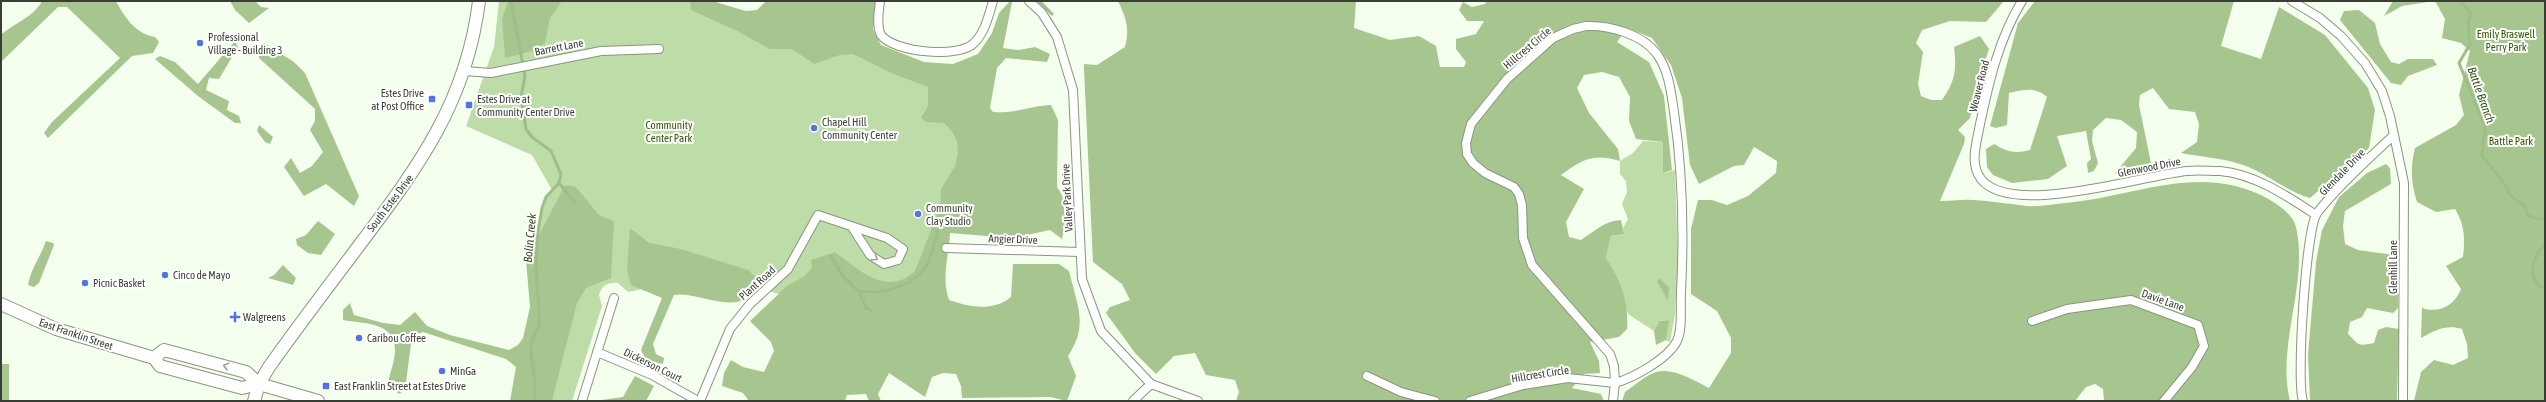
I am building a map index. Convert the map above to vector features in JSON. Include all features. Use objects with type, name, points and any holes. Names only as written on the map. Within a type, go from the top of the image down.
[{"type":"main road","name":"South Estes Drive","points":[[254,401],[259,384],[273,361],[424,156],[440,130],[464,71],[479,1]]},
{"type":"main road","name":"East Franklin Street","points":[[1,304],[73,335],[154,358],[160,366],[242,388],[259,384]]},
{"type":"main road","name":"East Franklin Street","points":[[154,358],[164,350],[191,357],[246,372],[259,384],[318,401]]},
{"type":"street","points":[[880,1],[880,28],[881,34],[886,39],[918,50],[942,53],[964,50],[974,43],[982,30],[993,1]]},
{"type":"street","name":"Valley Park Drive","points":[[1029,1],[1042,13],[1057,37],[1072,90],[1082,279],[1101,331],[1151,384],[1198,401]]},
{"type":"street","name":"Weaver Road","points":[[1981,179],[1975,168],[1975,151],[1989,84],[2001,44],[2022,1]]},
{"type":"street","points":[[2292,1],[2341,36],[2365,63],[2382,91],[2394,135]]},
{"type":"street","name":"Hillcrest Circle","points":[[1470,401],[1523,386],[1568,378],[1615,383],[1626,380],[1672,349],[1680,335],[1684,243],[1681,156],[1669,83],[1656,53],[1644,42],[1611,28],[1586,26],[1573,29],[1553,38],[1507,79],[1471,124],[1466,143],[1467,154],[1474,163],[1484,172],[1514,187],[1519,194],[1522,205],[1523,238],[1532,265],[1610,354],[1614,366],[1615,383]]},
{"type":"street","name":"Barrett Lane","points":[[464,71],[491,73],[538,62],[601,51],[659,49]]},
{"type":"street","name":"Glendale Drive","points":[[2316,215],[2394,135]]},
{"type":"street","name":"Glenhill Lane","points":[[2394,135],[2404,183],[2403,401]]},
{"type":"street","name":"Glenwood Drive","points":[[1981,179],[1991,189],[2006,194],[2043,195],[2100,188],[2187,171],[2221,172],[2273,188],[2316,215]]},
{"type":"street","name":"Plant Road","points":[[699,401],[730,329],[750,304],[788,269],[818,215],[852,228],[887,238],[903,249],[898,260],[884,264],[870,255],[852,228]]},
{"type":"street","points":[[2303,401],[2299,360],[2302,324],[2316,215]]},
{"type":"street","name":"Angier Drive","points":[[946,248],[1080,252]]},
{"type":"street","points":[[582,401],[614,298]]},
{"type":"street","name":"Davie Lane","points":[[2032,321],[2067,308],[2131,300],[2198,325],[2204,346],[2192,367],[2164,401]]},
{"type":"street","name":"Dickerson Court","points":[[597,352],[652,375],[699,401]]},
{"type":"street","points":[[1367,376],[1401,392],[1435,401]]},
{"type":"street","points":[[1613,401],[1615,383]]},
{"type":"street","points":[[1133,401],[1151,384]]},
{"type":"green space","points":[[42,1],[116,1],[127,19],[137,29],[155,37],[159,42],[153,53],[132,56],[48,138],[44,133],[52,122],[120,58],[67,7],[58,7],[1,62],[1,35],[29,16]]},
{"type":"green space","points":[[230,1],[255,1],[261,7],[269,8],[249,23],[235,10]]},
{"type":"green space","name":"Community Center Park","points":[[499,1],[694,1],[978,85],[918,331],[775,293],[688,261],[680,281],[628,292],[618,283],[606,285],[599,295],[602,306],[572,401],[534,401],[537,238],[542,208],[546,197],[552,190],[532,155],[466,126],[494,47]]},
{"type":"green space","points":[[508,1],[562,1],[550,18],[545,43],[533,51],[505,58],[502,19]]},
{"type":"green space","points":[[690,1],[712,1],[746,11],[757,10],[766,1],[877,1],[873,29],[881,45],[924,62],[953,64],[978,54],[992,33],[999,13],[1010,1],[1012,2],[1003,48],[1019,50],[1035,47],[1050,54],[1047,62],[1006,58],[997,68],[990,108],[993,112],[1001,112],[1051,105],[1058,120],[1057,187],[1061,193],[1065,206],[1065,226],[1062,239],[1050,230],[1012,238],[950,233],[946,275],[947,292],[949,300],[965,305],[981,307],[997,305],[1011,297],[1013,264],[1059,264],[1069,271],[1078,305],[1080,324],[1074,345],[1068,356],[1076,376],[1067,401],[1050,397],[962,398],[961,386],[956,374],[943,373],[932,377],[925,397],[889,373],[878,394],[881,401],[869,401],[866,394],[847,395],[845,401],[749,401],[743,393],[722,386],[724,373],[731,360],[743,367],[764,372],[774,351],[771,342],[750,321],[787,286],[803,277],[812,268],[811,260],[835,252],[863,273],[883,281],[894,282],[904,279],[915,271],[940,207],[941,189],[955,166],[958,153],[957,141],[951,130],[944,123],[926,122],[921,118],[928,106],[928,87],[891,73],[853,54],[840,55],[814,64],[792,49],[770,49],[737,31],[691,10]]},
{"type":"green space","points":[[1118,1],[1356,1],[1354,28],[1390,40],[1419,36],[1436,46],[1440,67],[1464,67],[1466,62],[1456,49],[1456,39],[1476,34],[1484,21],[1467,21],[1459,10],[1463,2],[1472,7],[1485,4],[1487,1],[2004,1],[1986,22],[1950,21],[1922,30],[1916,43],[1923,52],[1918,84],[1921,96],[1931,100],[1942,100],[1950,87],[1955,69],[1954,47],[1980,36],[1989,49],[1977,85],[1970,118],[1958,130],[1965,137],[1964,144],[1940,201],[1969,200],[2027,206],[2042,206],[2092,200],[2143,189],[2194,182],[2220,183],[2245,189],[2270,200],[2282,208],[2292,219],[2296,227],[2299,249],[2299,270],[2287,358],[2287,379],[2290,401],[2104,401],[2103,389],[2095,384],[2086,387],[2075,401],[1622,401],[1625,392],[1656,372],[1669,371],[1677,373],[1709,388],[1731,353],[1731,338],[1717,311],[1691,294],[1691,229],[1698,200],[1712,200],[1727,205],[1748,196],[1776,173],[1777,161],[1754,147],[1744,165],[1734,166],[1699,184],[1690,165],[1682,98],[1671,65],[1652,38],[1627,28],[1617,42],[1649,62],[1664,96],[1672,170],[1663,173],[1663,142],[1636,139],[1629,121],[1630,97],[1619,77],[1602,72],[1584,75],[1577,88],[1589,113],[1618,149],[1620,161],[1602,158],[1589,159],[1582,161],[1561,175],[1584,189],[1566,222],[1569,237],[1581,240],[1605,224],[1621,220],[1624,234],[1611,236],[1606,258],[1620,283],[1623,292],[1627,310],[1627,329],[1619,337],[1590,342],[1599,361],[1600,373],[1584,374],[1572,388],[1601,394],[1604,401],[1236,401],[1239,392],[1235,380],[1206,375],[1195,353],[1174,356],[1156,374],[1135,353],[1106,313],[1110,307],[1130,300],[1122,284],[1093,262],[1084,64],[1097,65],[1125,47],[1127,29]]},
{"type":"green space","points":[[2035,1],[2234,1],[2221,46],[2261,59],[2279,7],[2325,35],[2368,88],[2375,110],[2369,148],[2310,198],[2292,191],[2252,168],[2221,159],[2181,153],[2197,142],[2199,124],[2195,112],[2169,109],[2153,88],[2140,95],[2139,105],[2151,163],[2144,170],[2130,174],[2115,173],[2136,148],[2137,132],[2121,120],[2106,118],[2093,130],[2092,141],[2098,163],[2094,171],[2088,173],[2087,163],[2091,159],[2086,131],[2057,136],[2067,166],[2048,179],[2012,183],[1993,175],[1987,167],[1986,149],[1994,144],[2011,152],[2030,150],[2047,97],[2034,90],[2009,93],[2007,125],[1996,128],[1990,126],[2018,23]]},
{"type":"green space","points":[[2393,1],[2434,1],[2402,6],[2384,16]]},
{"type":"green space","points":[[2435,1],[2545,1],[2545,401],[2414,401],[2421,372],[2434,360],[2453,365],[2468,358],[2467,344],[2462,329],[2451,327],[2441,329],[2421,338],[2422,308],[2434,310],[2446,307],[2455,300],[2461,289],[2446,266],[2463,257],[2464,244],[2464,232],[2461,221],[2455,209],[2436,212],[2417,202],[2412,182],[2412,162],[2415,148],[2456,125],[2464,115],[2459,95],[2470,51],[2461,43],[2442,38],[2445,19]]},
{"type":"green space","points":[[2359,10],[2375,23],[2380,44],[2391,62],[2399,64],[2408,59],[2433,59],[2437,65],[2408,76],[2401,85],[2391,83],[2340,20],[2344,11]]},
{"type":"green space","points":[[235,41],[238,47],[219,79],[209,78],[206,90],[229,101],[227,110],[239,116],[241,123],[235,123],[198,96],[155,59],[160,56],[175,62],[198,84]]},
{"type":"green space","points":[[264,43],[294,62],[305,73],[359,196],[354,206],[326,184],[304,196],[284,167],[291,158],[300,173],[312,166],[323,152],[310,130],[315,121],[315,109],[259,58],[259,51]]},
{"type":"green space","points":[[259,125],[273,137],[270,144],[265,142],[257,131]]},
{"type":"green space","points":[[1643,141],[1663,142],[1663,173],[1675,170],[1678,259],[1675,314],[1670,342],[1666,340],[1668,320],[1659,321],[1654,331],[1628,314],[1606,258],[1611,236],[1624,234],[1623,228],[1628,219],[1622,204],[1627,192],[1626,181],[1620,174],[1620,161],[1633,153]]},
{"type":"green space","points":[[2386,164],[2390,168],[2391,184],[2345,211],[2343,226],[2345,244],[2358,250],[2394,255],[2398,259],[2398,308],[2393,313],[2367,308],[2362,317],[2350,322],[2348,334],[2358,344],[2364,345],[2374,343],[2378,330],[2386,327],[2399,329],[2397,401],[2310,401],[2308,355],[2316,262],[2322,230],[2339,197],[2367,173]]},
{"type":"green space","points":[[565,185],[576,187],[599,215],[614,221],[611,278],[586,288],[577,303],[552,401],[510,401],[516,367],[506,359],[423,332],[412,336],[405,390],[399,394],[388,383],[395,354],[394,341],[390,334],[377,326],[343,320],[343,310],[350,303],[354,315],[383,323],[400,325],[415,312],[427,326],[450,335],[509,350],[518,345],[523,338],[530,307],[526,260]]},
{"type":"green space","points":[[318,221],[335,234],[321,255],[308,253],[297,245],[296,239],[306,235]]},
{"type":"green space","points":[[630,228],[649,243],[681,249],[748,270],[759,280],[748,296],[739,301],[721,302],[691,296],[674,295],[653,344],[656,354],[664,358],[663,364],[646,360],[641,350],[662,298],[631,285],[627,270]]},
{"type":"green space","points":[[46,241],[53,243],[54,245],[39,283],[34,287],[28,285],[31,273]]},
{"type":"green space","points":[[283,265],[296,278],[293,285],[268,278],[274,275]]},
{"type":"green space","points":[[1659,278],[1669,287],[1668,300],[1657,282]]},
{"type":"green space","points":[[1669,320],[1666,340],[1656,345],[1654,331],[1659,321]]},
{"type":"green space","points":[[1,364],[9,364],[9,401],[1,401]]},
{"type":"green space","points":[[635,376],[654,386],[646,401],[594,401],[623,397]]},
{"type":"waterway","name":"Bolin Creek","points":[[511,1],[525,76],[521,97],[526,129],[532,137],[551,151],[561,174],[559,183],[546,197],[542,208],[537,238],[536,271],[539,325],[532,340],[531,353],[535,385],[534,401]]},
{"type":"waterway","points":[[1039,1],[1052,14]]},
{"type":"waterway","name":"Battle Branch","points":[[2460,1],[2471,13],[2468,23],[2470,44],[2459,63],[2485,127],[2482,156],[2501,179],[2511,196],[2525,206],[2527,215],[2534,218],[2545,219]]},
{"type":"waterway","points":[[559,183],[575,203]]},
{"type":"waterway","points":[[831,256],[842,275],[859,292],[883,292],[910,282],[923,270],[928,263],[938,230]]},
{"type":"waterway","name":"Battle Branch","points":[[2545,245],[2537,254],[2533,265],[2536,282],[2540,287],[2545,288]]},
{"type":"waterway","points":[[859,292],[866,308],[872,311]]},
{"type":"place","name":"Professional Village - Building 3","points":[[200,43]]},
{"type":"place","name":"Estes Drive at Post Office","points":[[432,99]]},
{"type":"place","name":"Estes Drive at Community Center Drive","points":[[469,105]]},
{"type":"place","name":"Chapel Hill Community Center","points":[[814,128]]},
{"type":"place","name":"Community Clay Studio","points":[[918,214]]},
{"type":"place","name":"Cinco de Mayo","points":[[165,275]]},
{"type":"place","name":"Picnic Basket","points":[[85,283]]},
{"type":"place","name":"Walgreens","points":[[235,317]]},
{"type":"place","name":"Caribou Coffee","points":[[359,338]]},
{"type":"place","name":"MinGa","points":[[442,371]]},
{"type":"place","name":"East Franklin Street at Estes Drive","points":[[326,386]]},
{"type":"park label","name":"Emily Braswell Perry Park","points":[[2506,40]]},
{"type":"park label","name":"Battle Park","points":[[2511,141]]}]
